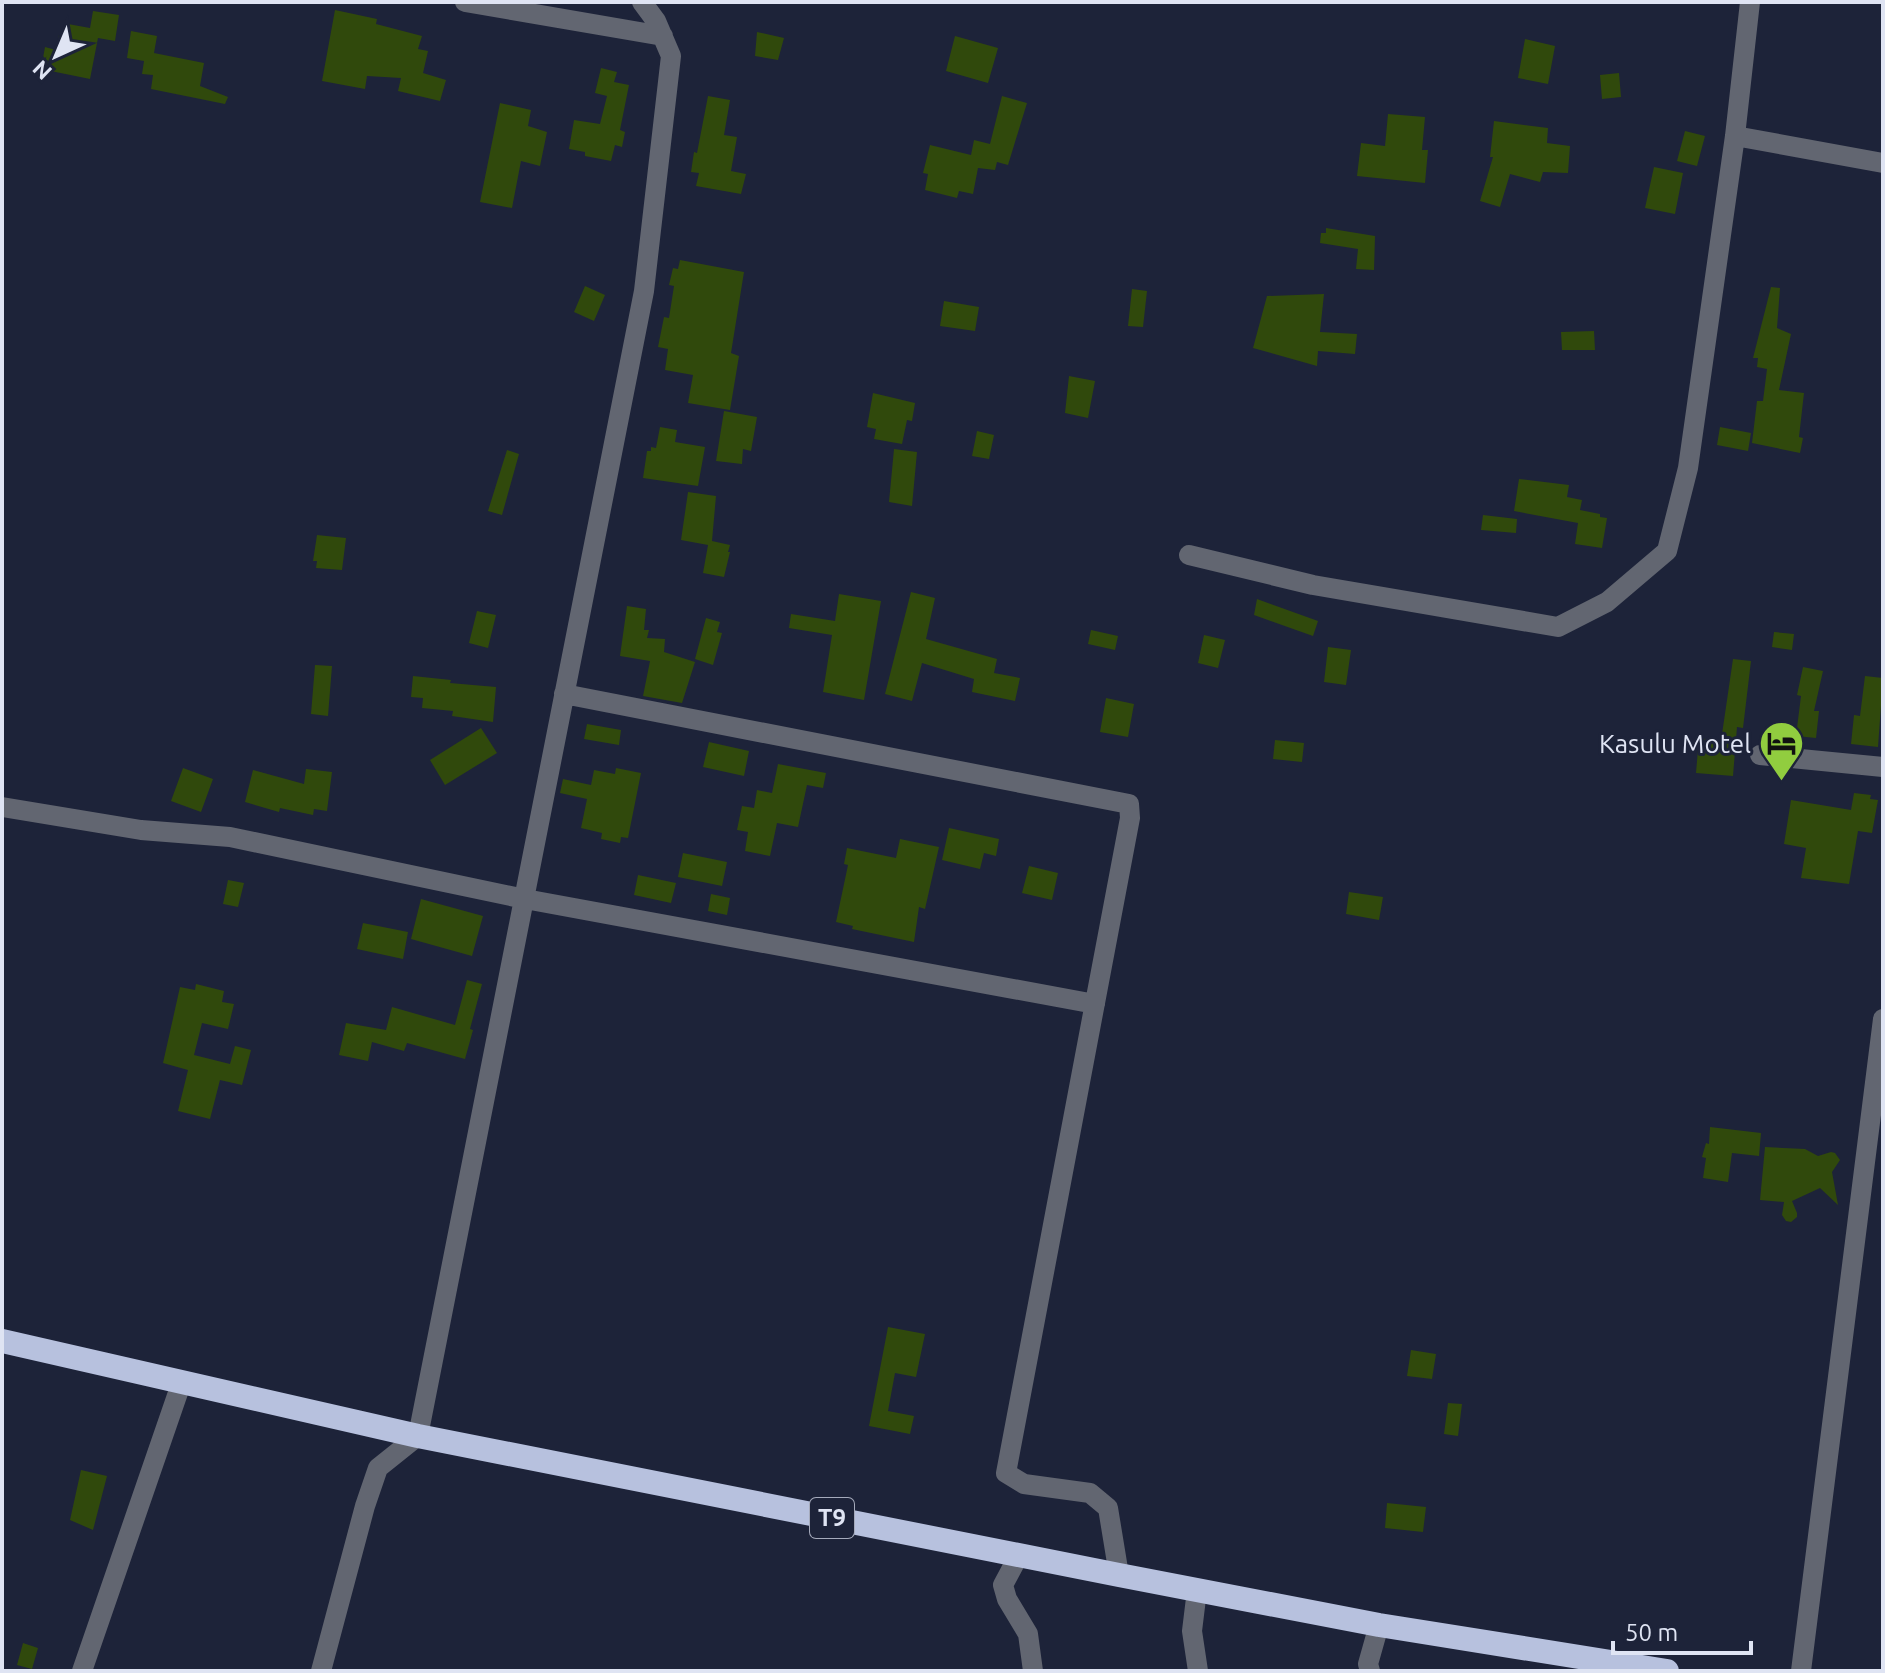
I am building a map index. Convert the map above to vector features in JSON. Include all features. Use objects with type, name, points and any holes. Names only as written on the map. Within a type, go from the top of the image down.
[{"type":"highway","name":"T9","points":[[2,1341],[418,1436],[1119,1575],[1379,1625],[1667,1671]]},
{"type":"street","points":[[465,2],[663,36]]},
{"type":"street","points":[[321,1671],[378,1468],[418,1436],[644,291],[671,56],[656,21],[642,2]]},
{"type":"street","points":[[1189,555],[1313,585],[1558,627],[1607,602],[1667,551],[1688,468],[1735,136],[1750,2]]},
{"type":"street","points":[[1735,136],[1883,163]]},
{"type":"street","points":[[564,694],[1129,804],[1130,818],[1006,1473],[1024,1484],[1090,1493],[1108,1508],[1119,1575]]},
{"type":"street","points":[[1760,755],[1883,767]]},
{"type":"street","points":[[2,807],[141,830],[230,837],[525,899],[1095,1004]]},
{"type":"street","points":[[1801,1671],[1883,1019]]},
{"type":"street","points":[[82,1671],[181,1384]]},
{"type":"street","points":[[1019,1555],[1003,1585],[1007,1599],[1028,1634],[1033,1671]]},
{"type":"street","points":[[1197,1590],[1192,1631],[1198,1671]]},
{"type":"street","points":[[1370,1671],[1368,1664],[1379,1625]]},
{"type":"building","points":[[335,10],[377,19],[376,24],[422,36],[418,49],[428,51],[423,73],[446,80],[440,101],[398,91],[401,78],[367,76],[365,89],[322,81]]},
{"type":"building","points":[[93,11],[119,15],[115,41],[98,38],[90,79],[41,69],[45,47],[56,50],[59,35],[66,36],[68,24],[90,28]]},
{"type":"building","points":[[131,31],[157,36],[154,53],[204,63],[200,86],[228,97],[225,104],[151,89],[153,75],[142,74],[144,61],[127,58]]},
{"type":"building","points":[[757,32],[784,38],[778,60],[755,56]]},
{"type":"building","points":[[955,36],[998,48],[988,83],[946,71]]},
{"type":"building","points":[[1525,39],[1555,46],[1548,84],[1518,78]]},
{"type":"building","points":[[601,68],[617,72],[614,82],[629,85],[620,130],[625,132],[622,147],[615,145],[611,161],[569,149],[574,120],[600,124],[607,96],[595,93]]},
{"type":"building","points":[[1619,73],[1621,97],[1602,99],[1600,75]]},
{"type":"building","points":[[708,96],[730,100],[724,135],[737,137],[731,171],[746,174],[741,194],[696,186],[699,173],[691,172]]},
{"type":"building","points":[[1002,96],[1027,103],[1008,165],[997,162],[995,170],[978,168],[973,194],[959,191],[957,198],[925,190],[928,174],[923,173],[930,145],[971,155],[974,140],[990,144]]},
{"type":"building","points":[[500,103],[531,110],[528,126],[547,132],[540,166],[521,161],[512,208],[480,202]]},
{"type":"building","points":[[1388,114],[1425,117],[1422,150],[1428,150],[1425,183],[1357,176],[1361,143],[1385,146]]},
{"type":"building","points":[[1494,121],[1548,128],[1547,143],[1570,146],[1568,173],[1543,172],[1540,182],[1510,174],[1500,207],[1480,201],[1493,157],[1490,157]]},
{"type":"building","points":[[1685,131],[1705,136],[1697,166],[1677,161]]},
{"type":"building","points":[[1654,167],[1683,173],[1675,214],[1645,208]]},
{"type":"building","points":[[1326,228],[1375,236],[1374,270],[1356,269],[1358,249],[1320,243],[1321,233],[1326,233]]},
{"type":"building","points":[[680,260],[744,272],[731,353],[739,356],[730,410],[688,403],[693,375],[665,370],[668,349],[658,347],[664,317],[669,318],[674,286],[669,285],[673,268],[678,269]]},
{"type":"building","points":[[585,286],[605,295],[594,321],[574,312]]},
{"type":"building","points":[[1771,287],[1780,288],[1777,328],[1791,334],[1779,390],[1804,393],[1800,453],[1752,443],[1757,401],[1763,401],[1767,369],[1757,367],[1758,358],[1753,358]]},
{"type":"building","points":[[1132,289],[1147,291],[1143,327],[1128,326]]},
{"type":"building","points":[[1324,294],[1320,332],[1357,334],[1355,354],[1318,351],[1317,366],[1253,348],[1267,296]]},
{"type":"building","points":[[944,301],[979,307],[975,331],[940,326]]},
{"type":"building","points":[[1594,331],[1595,350],[1562,350],[1561,332]]},
{"type":"building","points":[[1069,376],[1095,381],[1088,418],[1065,413]]},
{"type":"building","points":[[873,393],[915,403],[912,421],[907,420],[902,444],[874,439],[876,429],[867,427]]},
{"type":"building","points":[[724,411],[757,417],[751,451],[743,449],[742,464],[716,461]]},
{"type":"building","points":[[660,427],[677,430],[675,442],[705,447],[698,486],[643,478],[647,451],[651,451],[651,447],[656,448]]},
{"type":"building","points":[[1720,427],[1751,433],[1748,451],[1717,445]]},
{"type":"building","points":[[977,431],[994,435],[989,459],[972,456]]},
{"type":"building","points":[[894,449],[917,452],[912,506],[889,502]]},
{"type":"building","points":[[507,450],[519,454],[502,515],[488,511]]},
{"type":"building","points":[[1519,479],[1569,485],[1567,497],[1582,500],[1580,510],[1607,518],[1602,548],[1575,544],[1578,523],[1514,511]]},
{"type":"building","points":[[688,492],[716,496],[712,541],[730,545],[724,577],[703,573],[708,545],[681,540]]},
{"type":"building","points":[[1483,515],[1517,519],[1516,533],[1481,530]]},
{"type":"building","points":[[317,535],[346,538],[342,570],[316,568],[317,561],[313,561]]},
{"type":"building","points":[[911,592],[935,598],[926,639],[997,659],[994,673],[1020,678],[1015,701],[972,692],[974,679],[922,663],[912,701],[885,694]]},
{"type":"building","points":[[839,594],[881,601],[864,700],[823,692],[832,635],[789,628],[791,614],[835,621]]},
{"type":"building","points":[[1257,599],[1318,621],[1313,636],[1254,615]]},
{"type":"building","points":[[627,606],[646,609],[644,630],[649,630],[647,638],[665,639],[664,652],[695,662],[682,703],[643,696],[650,661],[620,656]]},
{"type":"building","points":[[477,611],[496,615],[488,648],[469,643]]},
{"type":"building","points":[[706,618],[720,622],[717,632],[722,633],[713,665],[695,659]]},
{"type":"building","points":[[1091,630],[1118,636],[1115,650],[1088,644]]},
{"type":"building","points":[[1774,632],[1794,634],[1792,650],[1772,647]]},
{"type":"building","points":[[1204,635],[1225,640],[1218,668],[1198,663]]},
{"type":"building","points":[[1328,647],[1351,650],[1346,685],[1324,682]]},
{"type":"building","points":[[1733,659],[1751,661],[1743,728],[1737,727],[1733,776],[1696,773],[1699,738],[1721,741]]},
{"type":"building","points":[[315,665],[332,666],[328,716],[311,714]]},
{"type":"building","points":[[1803,667],[1823,671],[1814,711],[1819,711],[1816,738],[1796,736],[1801,696],[1797,695]]},
{"type":"building","points":[[413,676],[496,687],[493,722],[452,716],[453,711],[422,708],[423,698],[411,697]]},
{"type":"building","points":[[1865,676],[1883,678],[1878,747],[1851,744],[1854,715],[1860,716]]},
{"type":"building","points":[[1106,698],[1134,704],[1128,737],[1100,732]]},
{"type":"building","points":[[587,724],[621,730],[619,745],[584,739]]},
{"type":"building","points":[[481,728],[497,753],[445,785],[430,760]]},
{"type":"building","points":[[1275,740],[1304,743],[1302,762],[1273,759]]},
{"type":"building","points":[[709,742],[749,751],[744,776],[703,767]]},
{"type":"building","points":[[778,764],[826,773],[823,788],[807,785],[798,827],[777,823],[770,856],[745,851],[748,832],[737,830],[742,806],[754,808],[757,790],[772,793]]},
{"type":"building","points":[[183,768],[213,779],[201,812],[171,801]]},
{"type":"building","points":[[616,768],[641,773],[628,838],[621,837],[620,843],[601,839],[602,833],[581,828],[587,799],[560,793],[563,779],[591,785],[594,770],[615,774]]},
{"type":"building","points":[[306,769],[332,772],[327,811],[314,809],[313,815],[280,808],[279,812],[245,802],[253,770],[304,784]]},
{"type":"building","points":[[1854,793],[1871,795],[1870,799],[1878,800],[1872,833],[1858,831],[1849,884],[1801,878],[1806,848],[1784,844],[1791,800],[1851,810]]},
{"type":"building","points":[[949,828],[999,839],[996,856],[984,853],[980,869],[942,860]]},
{"type":"building","points":[[900,839],[939,847],[925,909],[919,907],[914,942],[852,929],[853,926],[836,922],[848,865],[844,864],[847,848],[896,858]]},
{"type":"building","points":[[683,853],[727,862],[722,886],[678,877]]},
{"type":"building","points":[[1029,866],[1058,873],[1052,900],[1022,893]]},
{"type":"building","points":[[638,875],[676,883],[671,903],[634,895]]},
{"type":"building","points":[[228,880],[244,883],[238,907],[223,904]]},
{"type":"building","points":[[1349,892],[1383,897],[1379,920],[1346,914]]},
{"type":"building","points":[[711,894],[730,898],[727,915],[708,911]]},
{"type":"building","points":[[421,899],[483,916],[472,956],[411,939]]},
{"type":"building","points":[[363,923],[408,932],[403,959],[357,949]]},
{"type":"building","points":[[467,980],[482,984],[465,1059],[407,1043],[404,1051],[372,1042],[368,1061],[339,1055],[346,1023],[386,1030],[392,1007],[455,1025]]},
{"type":"building","points":[[196,984],[224,991],[222,1002],[234,1004],[228,1029],[202,1023],[194,1055],[230,1064],[235,1046],[251,1050],[242,1085],[220,1080],[210,1119],[178,1111],[188,1070],[163,1063],[180,987],[195,990]]},
{"type":"building","points":[[1710,1127],[1761,1133],[1759,1156],[1732,1153],[1728,1182],[1703,1178],[1706,1158],[1702,1157],[1706,1143],[1709,1144]]},
{"type":"building","points":[[1765,1147],[1805,1149],[1818,1156],[1835,1153],[1840,1160],[1832,1172],[1838,1205],[1820,1188],[1792,1201],[1797,1217],[1791,1222],[1786,1221],[1782,1215],[1784,1202],[1760,1200]]},
{"type":"building","points":[[888,1327],[925,1334],[916,1377],[895,1373],[888,1411],[914,1416],[910,1434],[869,1426]]},
{"type":"building","points":[[1411,1350],[1436,1354],[1432,1379],[1407,1376]]},
{"type":"building","points":[[1448,1403],[1462,1404],[1458,1436],[1444,1434]]},
{"type":"building","points":[[81,1470],[107,1476],[93,1530],[70,1520]]},
{"type":"building","points":[[1387,1503],[1426,1507],[1423,1532],[1385,1528]]},
{"type":"building","points":[[23,1643],[38,1648],[32,1669],[17,1665]]},
{"type":"place","name":"Kasulu Motel","points":[[1782,783]]}]
